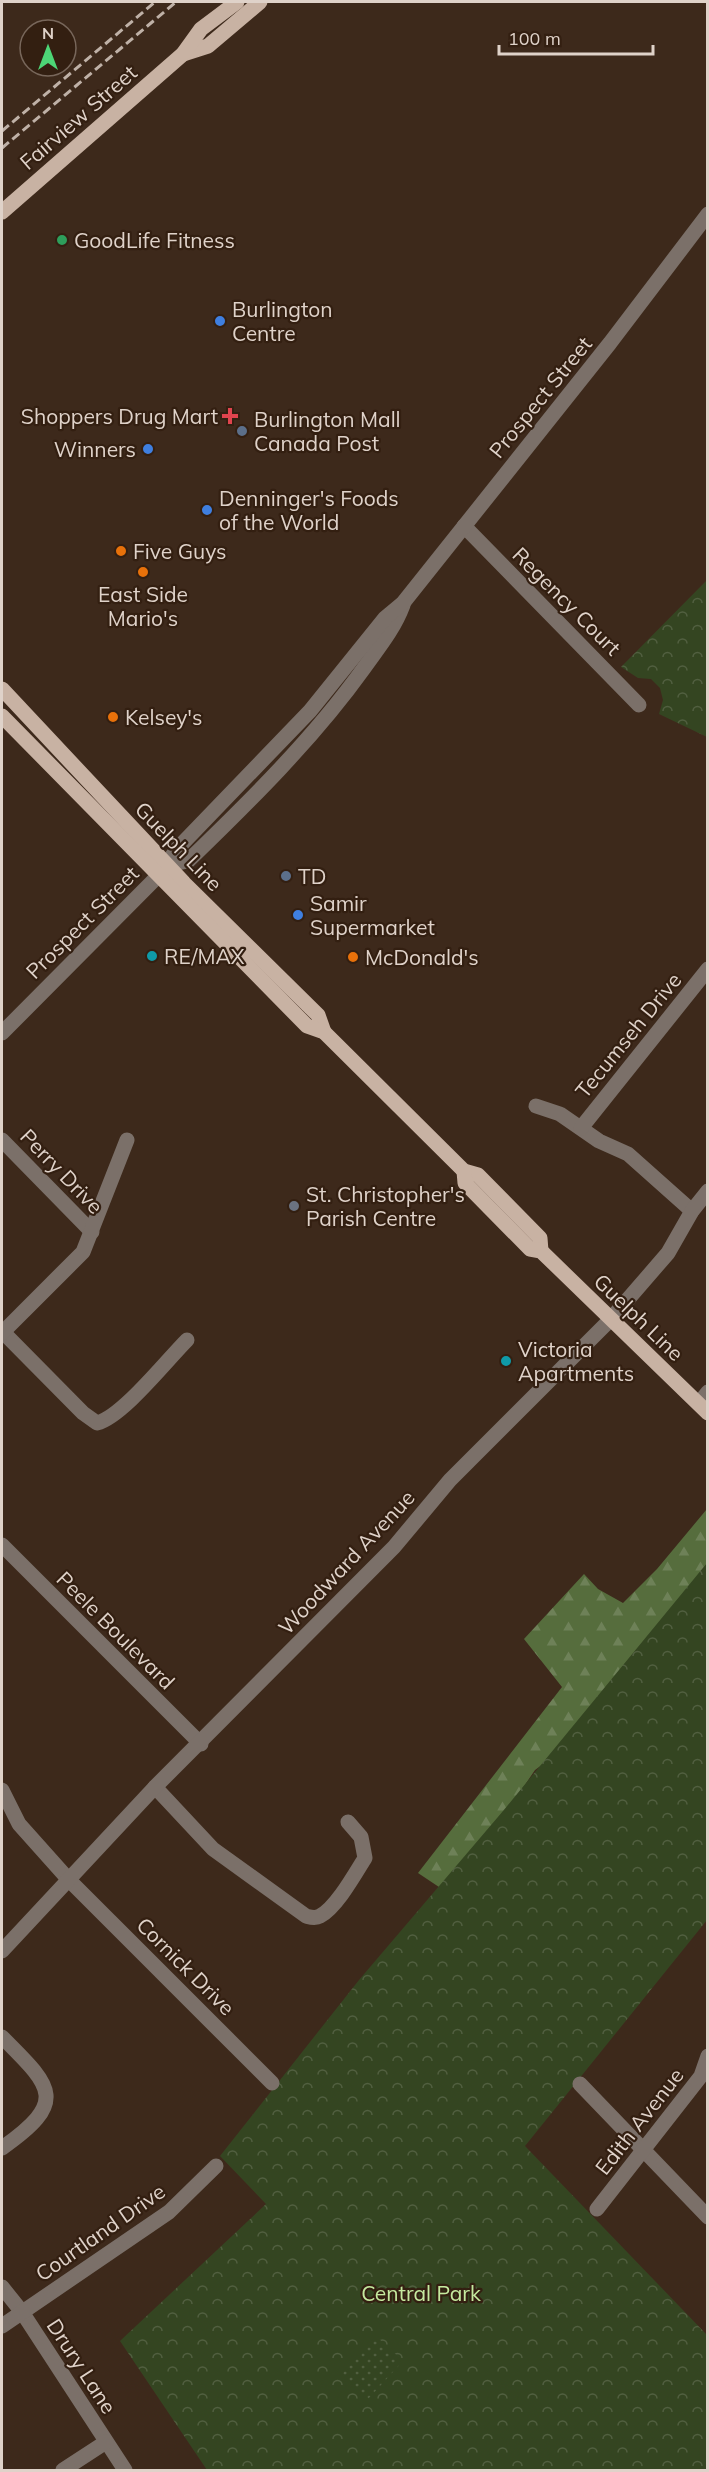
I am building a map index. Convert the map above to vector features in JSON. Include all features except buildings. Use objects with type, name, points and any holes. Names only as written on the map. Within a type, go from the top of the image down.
[{"type":"main road","name":"Fairview Street","points":[[2,212],[183,54],[201,29],[237,2]]},
{"type":"main road","name":"Fairview Street","points":[[183,54],[207,46],[260,2]]},
{"type":"main road","name":"Guelph Line","points":[[2,689],[163,871]]},
{"type":"main road","name":"Guelph Line","points":[[2,716],[163,871],[318,1015],[324,1032],[464,1171],[465,1183],[530,1249],[541,1251],[610,1320],[705,1403]]},
{"type":"street","name":"Prospect Street","points":[[2,1033],[163,871],[188,861],[305,742],[353,684],[389,633],[403,603],[610,344],[708,214]]},
{"type":"street","name":"Regency Court","points":[[464,526],[639,705]]},
{"type":"street","name":"Tecumseh Drive","points":[[581,1128],[708,969]]},
{"type":"street","points":[[536,1106],[560,1114],[599,1141],[628,1154],[692,1211]]},
{"type":"street","name":"Perry Drive","points":[[2,1140],[93,1233]]},
{"type":"street","points":[[127,1140],[93,1233],[83,1252],[2,1332],[83,1413],[97,1423],[108,1420],[187,1340]]},
{"type":"street","name":"Woodward Avenue","points":[[2,1951],[155,1787],[201,1744],[393,1547],[455,1475],[610,1320],[668,1252],[692,1211],[708,1191]]},
{"type":"street","name":"Peele Boulevard","points":[[2,1545],[201,1744]]},
{"type":"street","points":[[155,1787],[213,1849],[306,1916],[313,1918],[321,1916],[348,1885],[365,1858],[361,1837],[348,1822]]},
{"type":"street","name":"Cornick Drive","points":[[2,1790],[19,1824],[69,1880],[272,2083]]},
{"type":"street","points":[[2,2037],[40,2075],[46,2090],[42,2114],[26,2131],[2,2148]]},
{"type":"street","name":"Edith Avenue","points":[[597,2209],[701,2076],[708,2056]]},
{"type":"street","points":[[580,2084],[708,2217]]},
{"type":"street","name":"Courtland Drive","points":[[2,2326],[170,2212],[216,2166]]},
{"type":"street","name":"Drury Lane","points":[[2,2287],[22,2312],[125,2470]]},
{"type":"street","points":[[63,2470],[106,2442]]},
{"type":"green space","points":[[707,580],[707,737],[659,714],[663,700],[660,688],[651,679],[638,678],[621,667]]},
{"type":"green space","points":[[707,1509],[707,1643],[535,1770],[510,1807],[442,1889],[418,1873],[562,1687],[524,1639],[584,1574],[598,1589],[623,1603],[657,1569]]},
{"type":"green space","name":"Central Park","points":[[707,1563],[707,1920],[525,2146],[707,2335],[707,2470],[207,2470],[120,2341],[266,2204],[220,2156],[359,1980],[503,1811]]},
{"type":"green space","points":[[377,2337],[403,2361],[368,2399],[342,2374]]},
{"type":"railway","points":[[2,131],[155,2]]},
{"type":"railway","points":[[2,148],[176,2]]},
{"type":"place","name":"GoodLife Fitness","points":[[62,240]]},
{"type":"place","name":"Burlington Centre","points":[[220,321]]},
{"type":"place","name":"Shoppers Drug Mart","points":[[230,416]]},
{"type":"place","name":"Burlington Mall Canada Post","points":[[242,431]]},
{"type":"place","name":"Winners","points":[[148,449]]},
{"type":"place","name":"Denninger's Foods of the World","points":[[207,510]]},
{"type":"place","name":"Five Guys","points":[[121,551]]},
{"type":"place","name":"East Side Mario's","points":[[143,572]]},
{"type":"place","name":"Kelsey's","points":[[113,717]]},
{"type":"place","name":"TD","points":[[286,876]]},
{"type":"place","name":"Samir Supermarket","points":[[298,915]]},
{"type":"place","name":"RE/MAX","points":[[152,956]]},
{"type":"place","name":"McDonald's","points":[[353,957]]},
{"type":"place","name":"St. Christopher's Parish Centre","points":[[294,1206]]},
{"type":"place","name":"Victoria Apartments","points":[[506,1361]]}]
